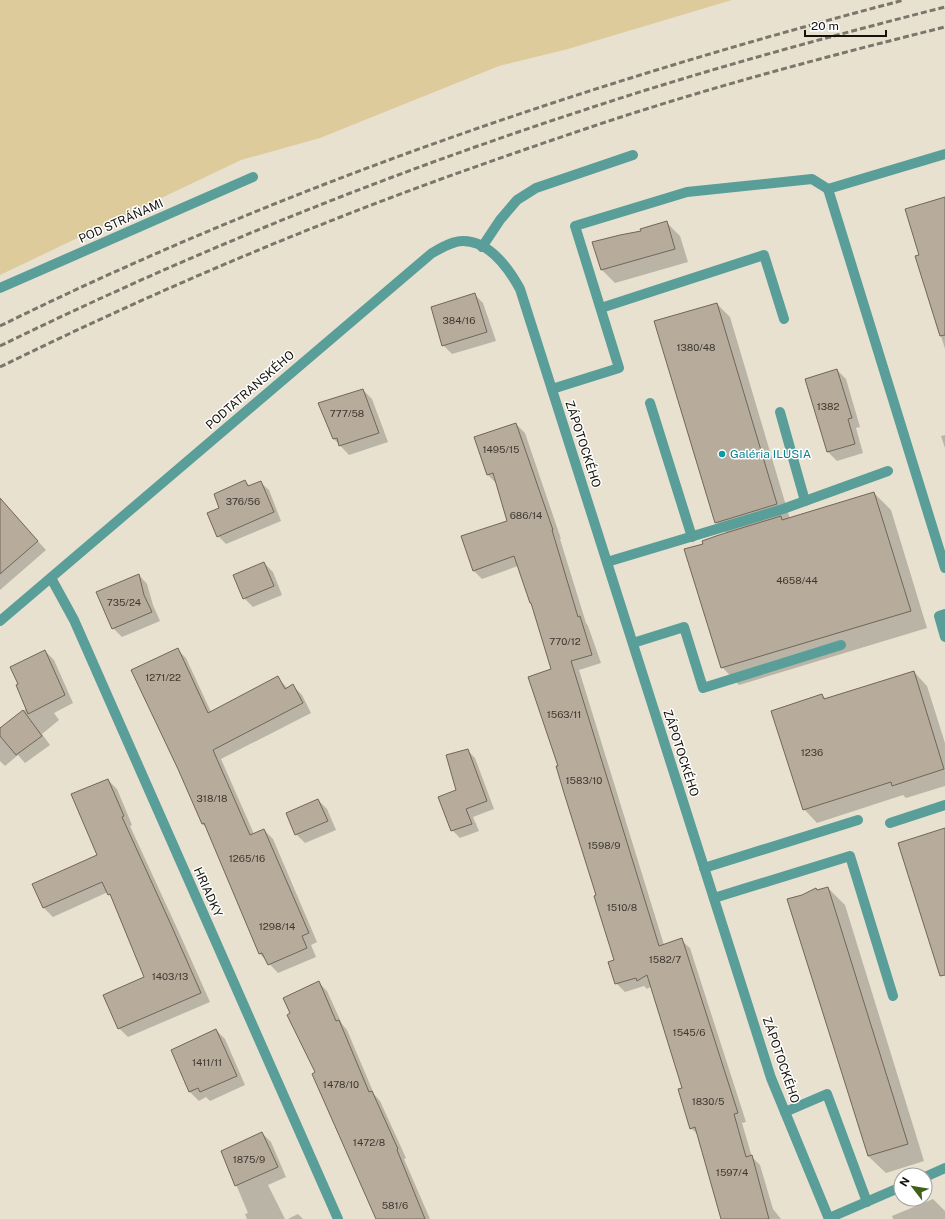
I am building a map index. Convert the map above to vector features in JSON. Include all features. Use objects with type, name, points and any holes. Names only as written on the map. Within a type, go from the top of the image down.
[{"type":"street","points":[[828,189],[945,154]]},
{"type":"street","points":[[482,247],[500,220],[517,200],[536,188],[633,155]]},
{"type":"street","name":"POD STRÁŇAMI","points":[[0,288],[253,177]]},
{"type":"street","points":[[552,389],[619,368],[575,226],[687,192],[812,179],[828,189],[945,568]]},
{"type":"street","name":"PODTATRANSKÉHO","points":[[0,621],[432,253],[453,242],[472,242],[493,253],[502,261],[512,274],[520,289]]},
{"type":"street","points":[[601,308],[764,255],[784,320]]},
{"type":"street","name":"ZÁPOTOCKÉHO","points":[[520,289],[771,1078],[829,1219]]},
{"type":"street","points":[[650,403],[692,537]]},
{"type":"street","points":[[780,412],[805,501]]},
{"type":"street","points":[[607,562],[783,509],[888,471]]},
{"type":"street","name":"HRIADKY","points":[[51,578],[74,620],[338,1219]]},
{"type":"street","points":[[945,614],[939,616],[945,637]]},
{"type":"street","points":[[633,643],[684,627],[703,688],[841,645]]},
{"type":"street","points":[[890,823],[945,805]]},
{"type":"street","points":[[704,868],[858,820]]},
{"type":"street","points":[[714,898],[850,856],[892,996]]},
{"type":"street","points":[[785,1112],[827,1094],[867,1202]]},
{"type":"street","points":[[933,1173],[945,1168]]},
{"type":"street","points":[[829,1219],[893,1191]]},
{"type":"shaded area","points":[[0,0],[732,0],[568,49],[499,66],[320,138],[241,160],[0,275]]},
{"type":"building","points":[[945,197],[945,335],[940,336],[915,256],[919,255],[905,209]]},
{"type":"building","points":[[667,221],[675,249],[601,270],[592,242],[641,231],[640,229]]},
{"type":"building","points":[[475,293],[487,332],[442,346],[431,307]]},
{"type":"building","points":[[717,303],[777,504],[715,523],[654,321]]},
{"type":"building","points":[[837,369],[852,418],[848,419],[855,444],[827,452],[805,379]]},
{"type":"building","points":[[363,389],[379,433],[339,446],[337,438],[333,439],[318,403]]},
{"type":"building","points":[[516,423],[553,530],[578,617],[580,616],[592,655],[571,661],[659,946],[682,938],[738,1113],[734,1114],[746,1157],[752,1155],[769,1219],[721,1219],[695,1127],[690,1129],[678,1089],[682,1088],[647,975],[637,981],[636,978],[615,984],[608,962],[614,960],[594,896],[596,895],[556,766],[558,766],[528,677],[551,669],[531,603],[514,556],[473,571],[461,536],[507,521],[493,473],[487,475],[474,437]]},
{"type":"building","points":[[245,480],[248,486],[261,481],[274,512],[217,537],[207,513],[219,508],[214,494]]},
{"type":"building","points":[[874,492],[911,611],[721,668],[684,549],[703,544],[702,541],[719,535],[781,516],[782,520]]},
{"type":"building","points":[[0,498],[38,541],[0,574]]},
{"type":"building","points":[[264,562],[274,586],[243,599],[233,575]]},
{"type":"building","points":[[139,574],[144,595],[152,612],[112,629],[96,592]]},
{"type":"building","points":[[178,648],[208,713],[278,676],[285,689],[293,684],[303,703],[213,750],[250,835],[264,829],[309,933],[302,936],[307,948],[268,965],[262,953],[259,954],[204,823],[202,824],[178,769],[131,670]]},
{"type":"building","points":[[45,650],[65,695],[28,714],[16,685],[18,684],[10,667]]},
{"type":"building","points":[[914,671],[944,769],[892,786],[891,782],[803,810],[771,711],[822,694],[824,699]]},
{"type":"building","points":[[23,710],[42,736],[16,755],[0,736],[0,728]]},
{"type":"building","points":[[468,749],[487,801],[466,809],[472,824],[451,831],[438,797],[456,790],[446,755]]},
{"type":"building","points":[[108,779],[124,816],[122,817],[201,993],[118,1029],[103,995],[144,977],[110,894],[108,895],[102,882],[43,908],[32,884],[97,855],[71,794]]},
{"type":"building","points":[[318,799],[328,821],[295,835],[286,813]]},
{"type":"building","points":[[945,828],[945,975],[940,976],[898,843]]},
{"type":"building","points":[[828,887],[908,1144],[868,1156],[787,899],[802,895],[816,888],[817,890]]},
{"type":"building","points":[[319,981],[336,1021],[339,1020],[369,1092],[372,1091],[398,1149],[397,1150],[425,1219],[376,1219],[312,1074],[315,1072],[287,1015],[290,1013],[283,998]]},
{"type":"building","points":[[216,1029],[237,1076],[200,1092],[198,1088],[189,1092],[171,1050]]},
{"type":"building","points":[[262,1132],[278,1167],[235,1186],[221,1151]]},
{"type":"railway","points":[[0,326],[109,275],[219,227],[331,182],[444,140],[558,101],[672,65],[788,31],[904,0]]},
{"type":"railway","points":[[0,346],[71,312],[214,248],[286,218],[433,162],[671,82],[808,43],[945,7]]},
{"type":"railway","points":[[0,367],[125,308],[295,235],[461,172],[674,100],[809,62],[945,27]]},
{"type":"place","name":"Galéria ILUSIA","points":[[722,454]]}]
